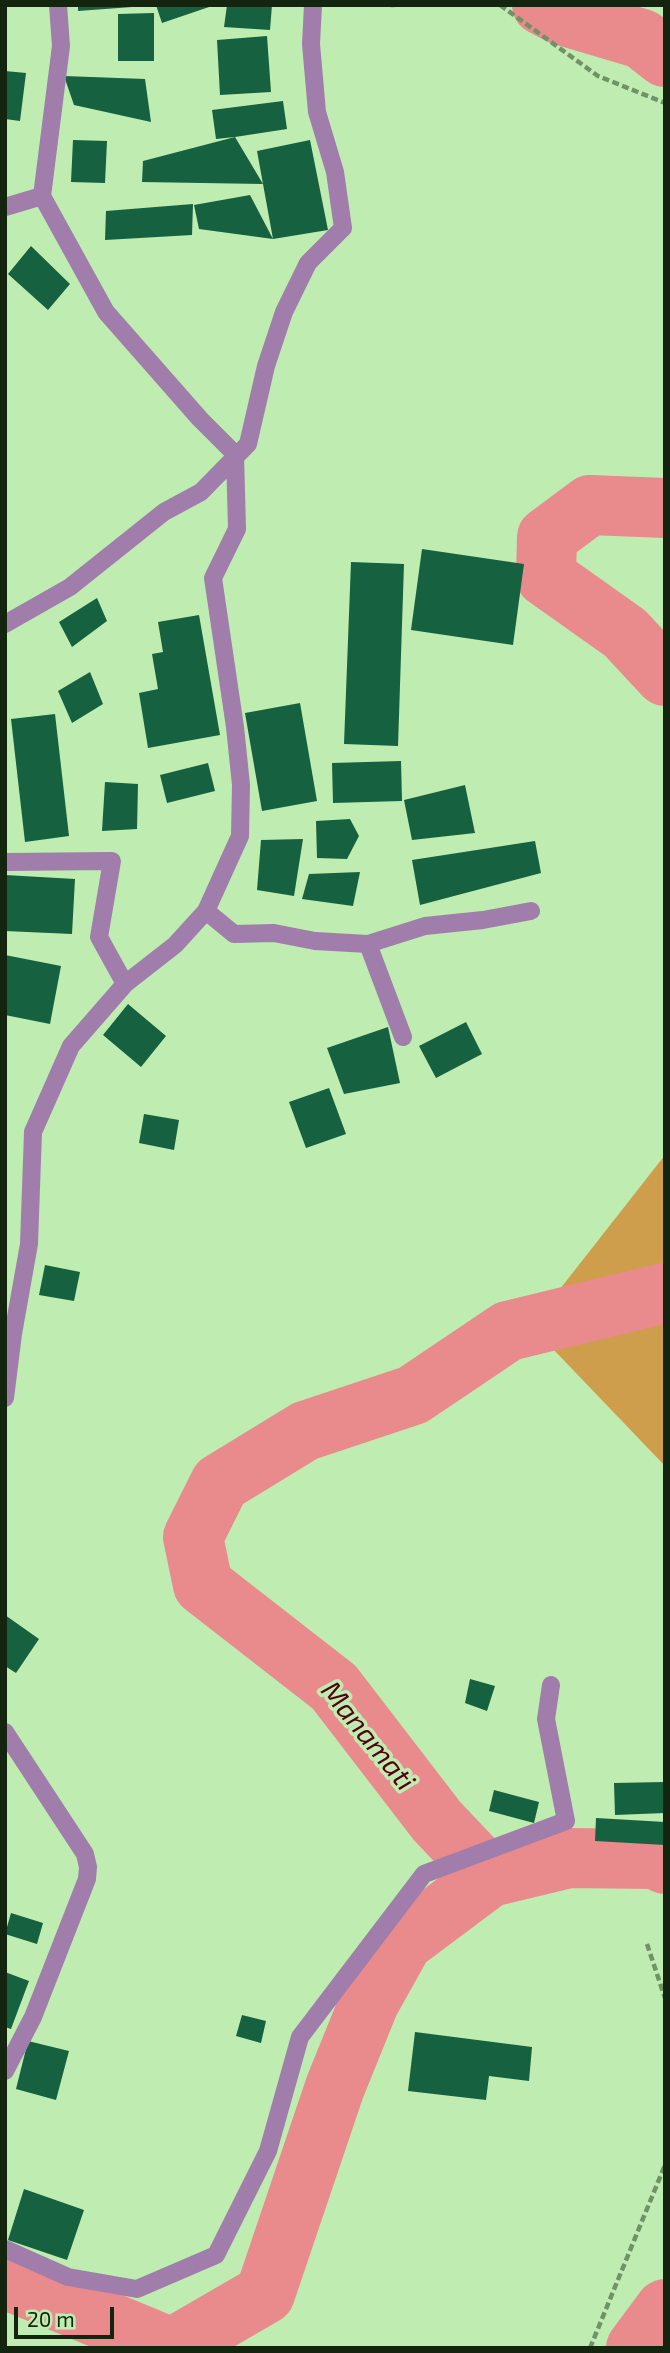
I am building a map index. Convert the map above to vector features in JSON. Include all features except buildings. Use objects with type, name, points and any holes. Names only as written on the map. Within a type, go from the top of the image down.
[{"type":"street","points":[[5,1398],[29,1244],[33,1132],[71,1046],[125,985],[175,945],[206,911],[240,836],[241,785],[226,655],[213,578],[237,529],[235,454],[200,419],[106,312],[42,196],[61,46],[58,5]]},
{"type":"street","points":[[5,624],[70,587],[164,512],[201,492],[235,454],[248,444],[266,366],[284,312],[309,263],[343,228],[335,172],[317,111],[311,44],[313,5]]},
{"type":"street","points":[[5,206],[42,196]]},
{"type":"street","points":[[5,862],[112,861],[99,937],[125,985]]},
{"type":"street","points":[[206,911],[234,934],[274,933],[315,941],[368,944],[425,926],[483,920],[531,911]]},
{"type":"street","points":[[368,944],[403,1038]]},
{"type":"street","points":[[5,2249],[68,2277],[137,2290],[216,2255],[268,2151],[300,2037],[424,1874],[566,1821],[546,1719],[551,1685]]},
{"type":"street","points":[[5,1732],[85,1854],[88,1867],[87,1879],[33,2017],[5,2071]]},
{"type":"path","points":[[390,5],[396,5]]},
{"type":"path","points":[[500,5],[598,76],[665,103]]},
{"type":"path","points":[[647,1944],[665,1998]]},
{"type":"path","points":[[590,2348],[665,2165]]},
{"type":"shaded area","points":[[665,1155],[665,1466],[531,1326]]},
{"type":"waterway","name":"Manamati","points":[[542,5],[561,15],[642,39],[665,57]]},
{"type":"waterway","name":"Manamati","points":[[665,508],[590,505],[547,537],[546,577],[625,633],[665,676]]},
{"type":"waterway","name":"Manamati","points":[[172,2348],[265,2294],[335,2087],[369,2003],[403,1942],[490,1877],[437,1821],[334,1687],[203,1585],[193,1537],[220,1483],[305,1431],[413,1395],[508,1331],[665,1293]]},
{"type":"waterway","points":[[490,1877],[569,1858],[654,1859],[665,1864]]},
{"type":"waterway","name":"Manamati","points":[[5,2279],[172,2348]]},
{"type":"waterway","points":[[636,2348],[665,2309]]}]
